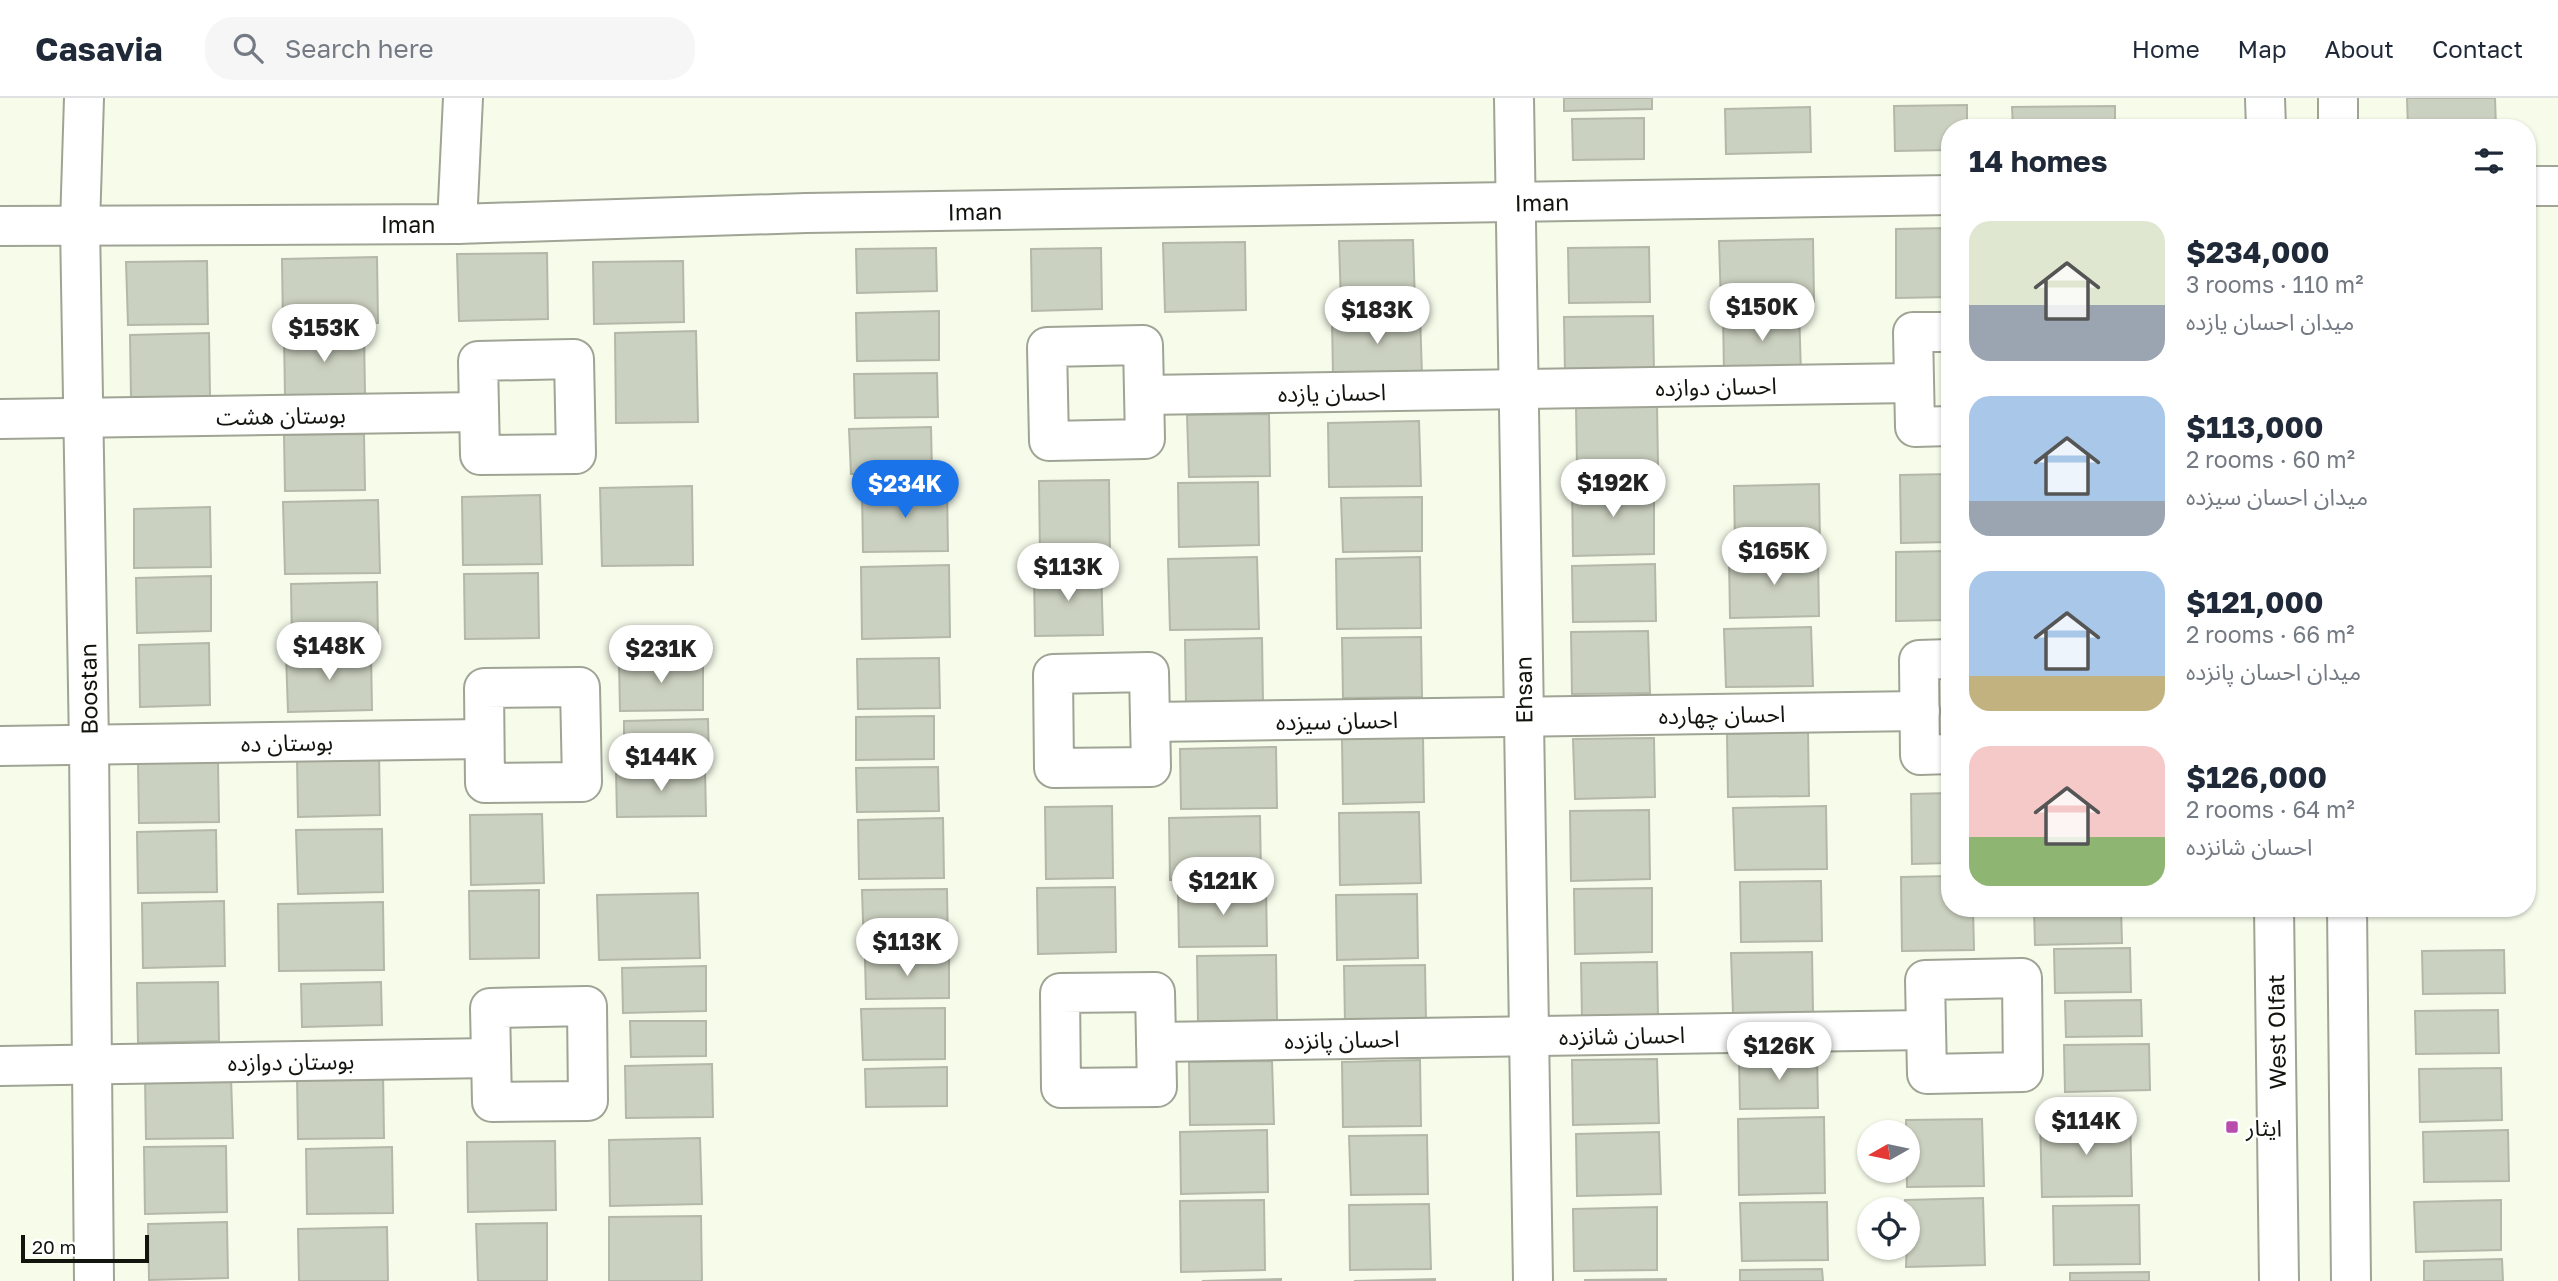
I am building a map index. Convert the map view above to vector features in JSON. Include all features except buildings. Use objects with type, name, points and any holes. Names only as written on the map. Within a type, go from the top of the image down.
[{"type":"street","name":"Boostan","points":[[84,98],[80,225],[89,745],[94,1281]]},
{"type":"street","points":[[457,224],[463,98]]},
{"type":"street","name":"Ehsan","points":[[1514,98],[1532,1281]]},
{"type":"street","points":[[2265,98],[2266,119]]},
{"type":"street","points":[[2338,98],[2338,119]]},
{"type":"street","points":[[2536,186],[2558,186]]},
{"type":"street","name":"Iman","points":[[0,226],[457,224],[806,213],[1941,195]]},
{"type":"street","points":[[1941,332],[1913,332],[1915,427],[1941,426]]},
{"type":"street","name":"احسان دوازده","points":[[1519,389],[1914,383]]},
{"type":"street","name":"احسان یازده","points":[[1144,395],[1519,389]]},
{"type":"street","name":"بوستان هشت","points":[[0,419],[479,412]]},
{"type":"street","points":[[1941,659],[1919,660],[1920,755],[1941,754]]},
{"type":"street","name":"احسان چهارده","points":[[1524,717],[1920,711]]},
{"type":"street","name":"احسان سیزده","points":[[1150,722],[1524,717]]},
{"type":"street","name":"بوستان ده","points":[[0,746],[484,739]]},
{"type":"street","name":"West Olfat","points":[[2274,917],[2279,1281]]},
{"type":"street","points":[[2347,917],[2351,1281]]},
{"type":"street","name":"احسان شانزده","points":[[1529,1036],[1926,1030]]},
{"type":"street","name":"احسان پانزده","points":[[1156,1042],[1529,1036]]},
{"type":"street","name":"بوستان دوازده","points":[[0,1066],[491,1058]]},
{"type":"place","name":"ایثار","points":[[2232,1127]]}]
